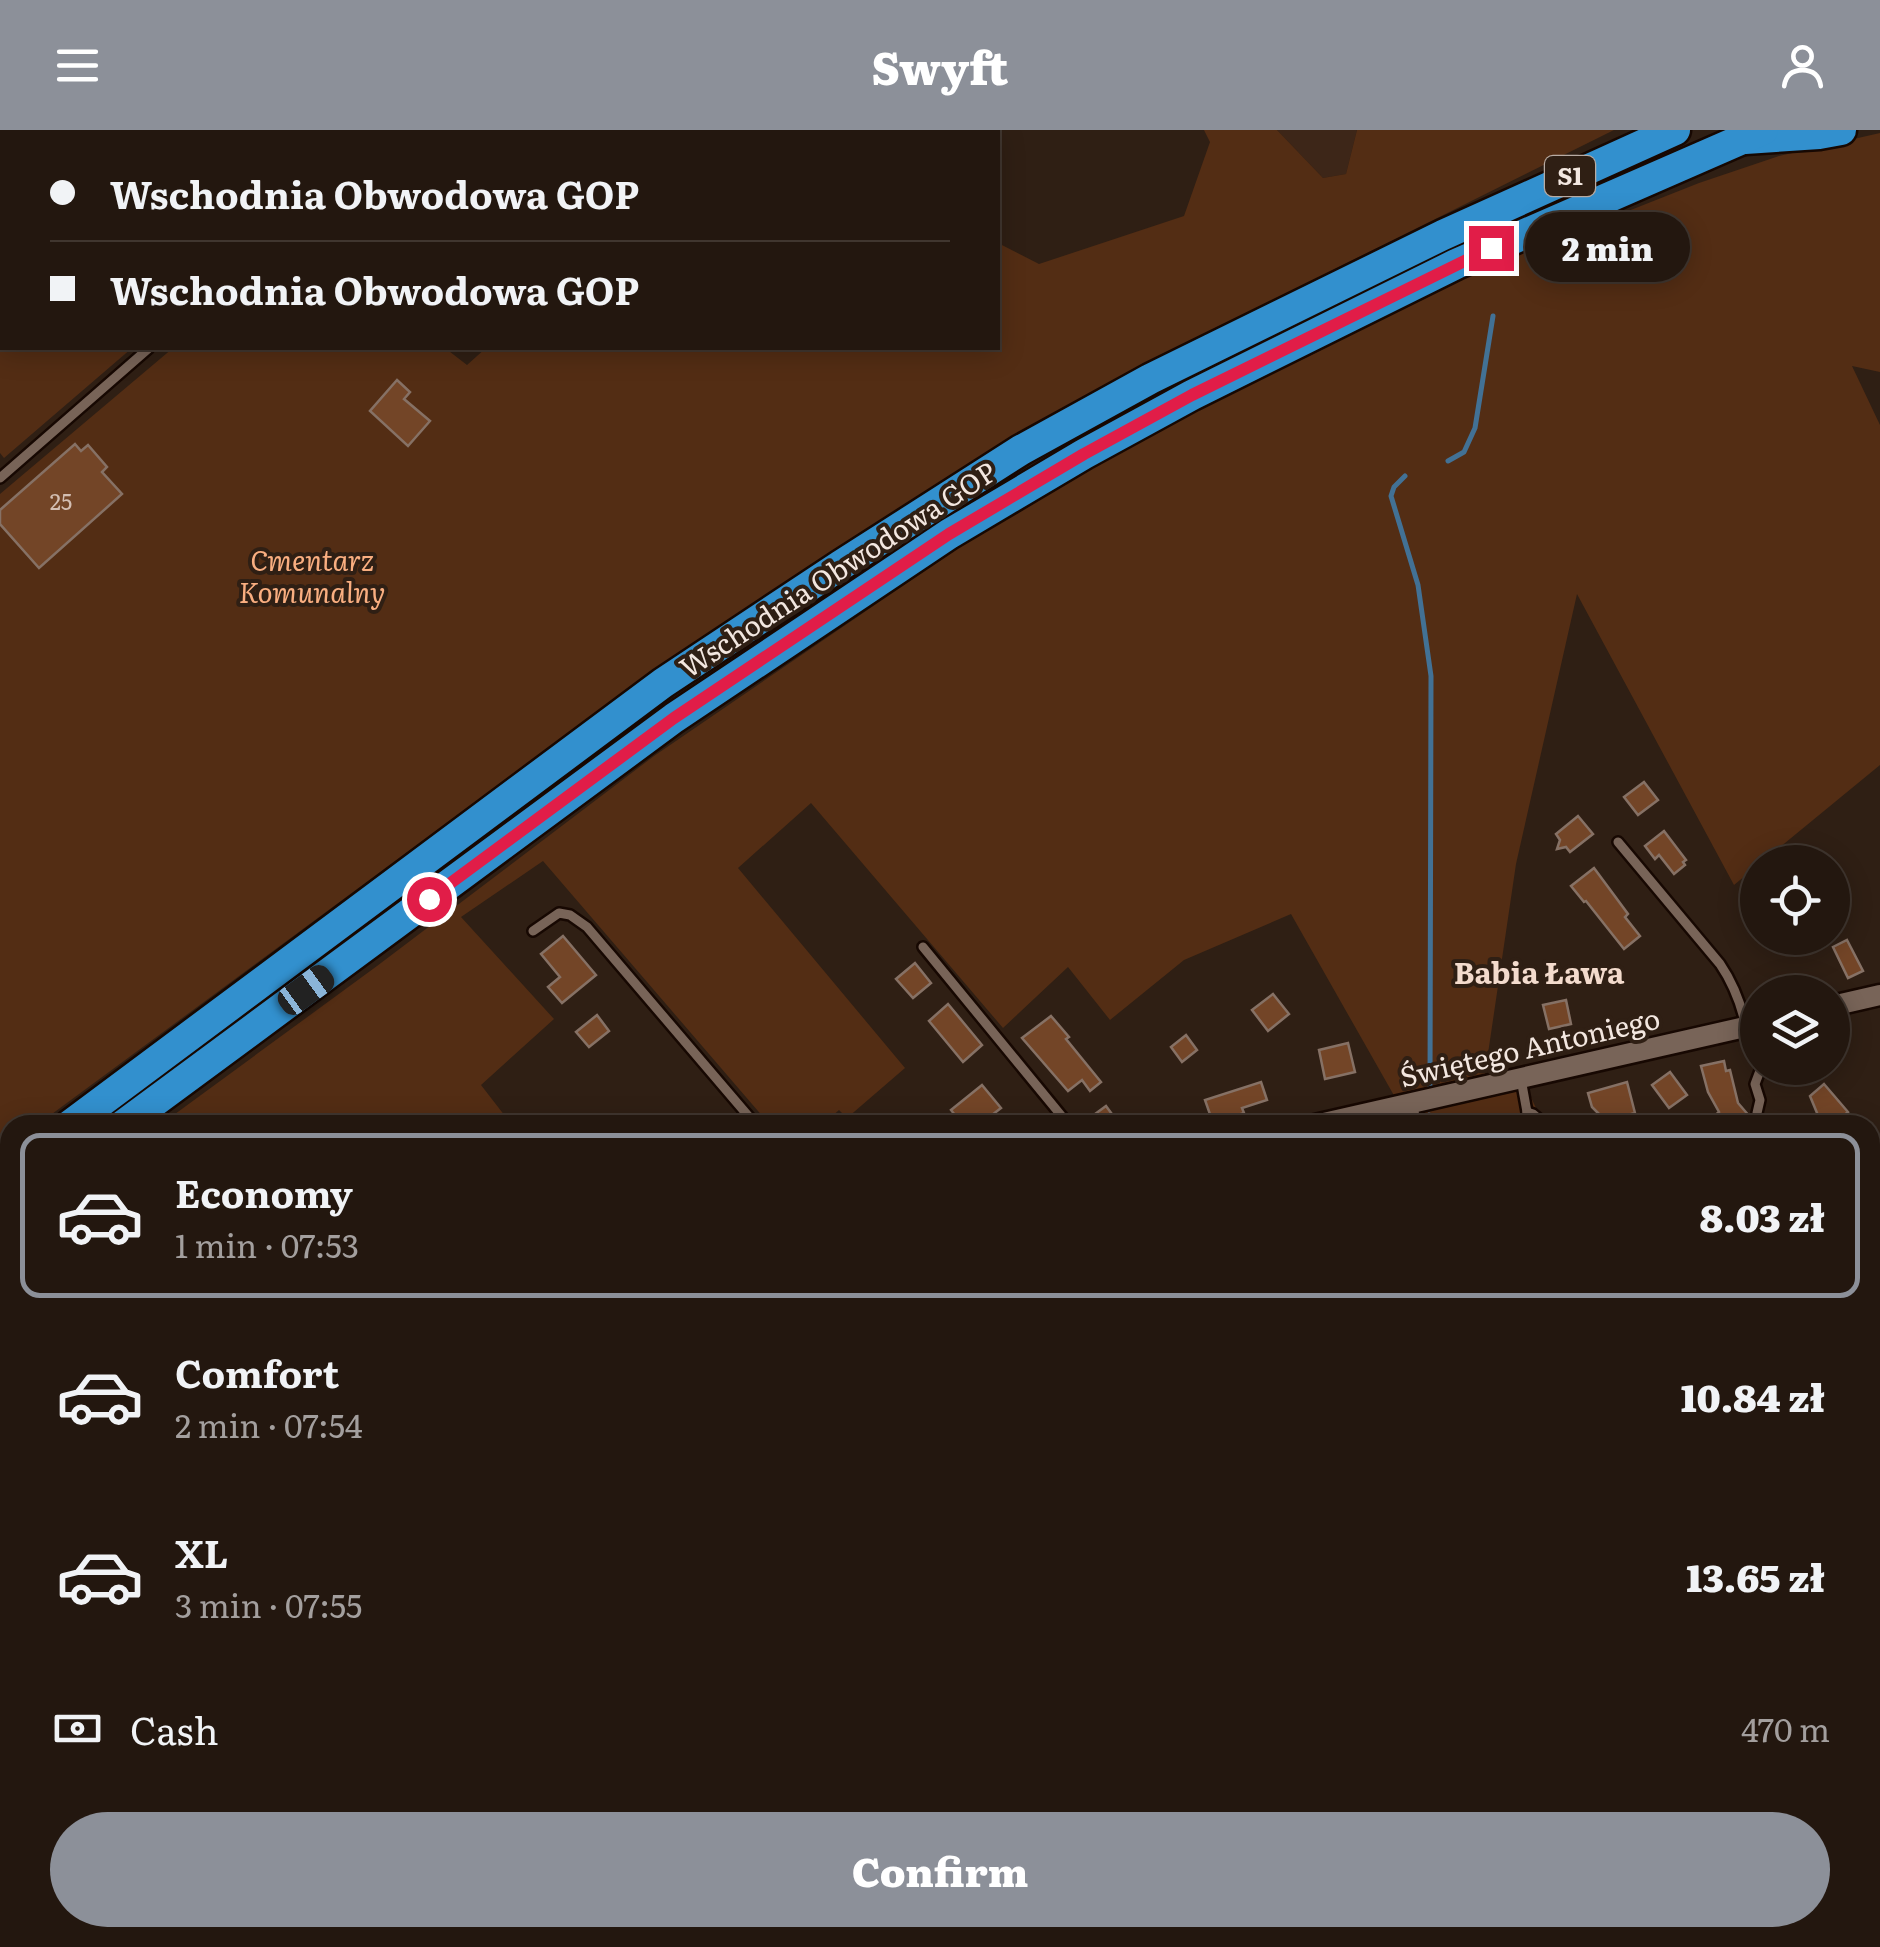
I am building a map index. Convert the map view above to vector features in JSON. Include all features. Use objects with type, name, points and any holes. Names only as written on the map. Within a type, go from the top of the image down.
[{"type":"highway","name":"Wschodnia Obwodowa GOP","points":[[137,1115],[674,718],[932,545],[1130,428],[1456,264],[1750,135],[1841,130]]},
{"type":"highway","name":"Wschodnia Obwodowa GOP","points":[[83,1115],[664,684],[1021,450],[1150,379],[1310,300],[1666,133]]},
{"type":"street","points":[[1850,1002],[1880,995]]},
{"type":"street","name":"Świętego Antoniego","points":[[1360,1115],[1740,1028]]},
{"type":"lane","points":[[0,478],[147,350]]},
{"type":"lane","points":[[1618,842],[1720,964],[1740,999]]},
{"type":"lane","points":[[534,930],[559,914],[570,915],[586,927],[747,1115]]},
{"type":"lane","points":[[923,947],[1061,1115]]},
{"type":"lane","points":[[1521,1079],[1526,1112],[1534,1115]]},
{"type":"lane","points":[[1755,1085],[1760,1100],[1757,1113]]},
{"type":"lane","points":[[1413,1103],[1415,1115]]},
{"type":"shaded area","points":[[1277,130],[1357,130],[1346,174],[1323,178]]},
{"type":"green space","name":"Cmentarz Komunalny","points":[[1204,130],[1277,130],[1323,178],[1346,174],[1357,130],[1614,130],[1071,407],[915,499],[690,647],[573,730],[51,1115],[0,1115],[0,494],[171,350],[448,350],[467,365],[484,350],[1000,350],[1000,244],[1039,264],[1184,216],[1210,142]]},
{"type":"green space","points":[[1880,133],[1880,372],[1852,366],[1880,425],[1880,765],[1783,845],[1740,845],[1740,880],[1734,885],[1577,594],[1516,864],[1485,1074],[1396,1099],[1291,914],[1184,960],[1110,1020],[1068,967],[1003,1028],[811,803],[738,868],[905,1068],[850,1115],[839,1110],[833,1115],[761,1115],[543,861],[461,917],[554,1019],[481,1085],[504,1115],[174,1115],[654,756],[999,520],[1166,424],[1469,274],[1699,183],[1779,156]]},
{"type":"green space","points":[[0,350],[130,350],[4,458],[0,453]]},
{"type":"green space","points":[[1527,1089],[1536,1108],[1534,1115],[1411,1115]]},
{"type":"building","points":[[397,380],[410,392],[404,399],[430,421],[408,446],[370,411]]},
{"type":"building","points":[[75,444],[81,451],[88,445],[107,467],[102,472],[122,494],[39,568],[0,524],[0,510]]},
{"type":"building","points":[[1644,782],[1658,800],[1638,815],[1624,797]]},
{"type":"building","points":[[1578,816],[1593,834],[1570,852],[1566,847],[1557,849],[1560,840],[1556,834]]},
{"type":"building","points":[[1664,831],[1686,860],[1674,874],[1659,855],[1655,859],[1645,846]]},
{"type":"building","points":[[1594,868],[1640,936],[1624,949],[1571,886]]},
{"type":"building","points":[[563,936],[596,975],[562,1003],[548,987],[560,977],[541,954]]},
{"type":"building","points":[[1850,946],[1863,971],[1847,975],[1837,955],[1850,955]]},
{"type":"building","points":[[915,963],[931,983],[913,998],[896,979]]},
{"type":"building","points":[[1273,994],[1289,1014],[1268,1031],[1252,1010]]},
{"type":"building","points":[[1566,1000],[1571,1024],[1549,1029],[1543,1005]]},
{"type":"building","points":[[948,1004],[982,1045],[963,1062],[929,1021]]},
{"type":"building","points":[[597,1015],[609,1031],[589,1047],[576,1032]]},
{"type":"building","points":[[1051,1016],[1101,1082],[1090,1091],[1082,1080],[1068,1091],[1022,1038]]},
{"type":"building","points":[[1186,1035],[1197,1050],[1182,1062],[1171,1047]]},
{"type":"building","points":[[1348,1043],[1355,1072],[1325,1079],[1319,1050]]},
{"type":"building","points":[[1724,1061],[1738,1103],[1748,1115],[1715,1115],[1719,1112],[1701,1066]]},
{"type":"building","points":[[1670,1072],[1687,1095],[1669,1108],[1652,1085]]},
{"type":"building","points":[[1261,1082],[1267,1100],[1242,1108],[1244,1113],[1238,1115],[1210,1115],[1205,1100]]},
{"type":"building","points":[[1627,1082],[1635,1113],[1600,1115],[1592,1107],[1588,1093]]},
{"type":"building","points":[[982,1085],[1001,1108],[992,1115],[955,1115],[951,1110]]},
{"type":"building","points":[[1825,1085],[1848,1112],[1818,1115],[1810,1096]]},
{"type":"building","points":[[1106,1106],[1113,1115],[1094,1115]]},
{"type":"waterway","points":[[1448,461],[1464,452],[1475,428],[1493,316]]},
{"type":"waterway","points":[[1405,476],[1391,496],[1418,585],[1431,676],[1430,1089]]},
{"type":"district","name":"Babia Ława","points":[[1539,974]]},
{"type":"route","points":[[429,899],[674,718],[949,534],[1192,395],[1491,248]]}]
